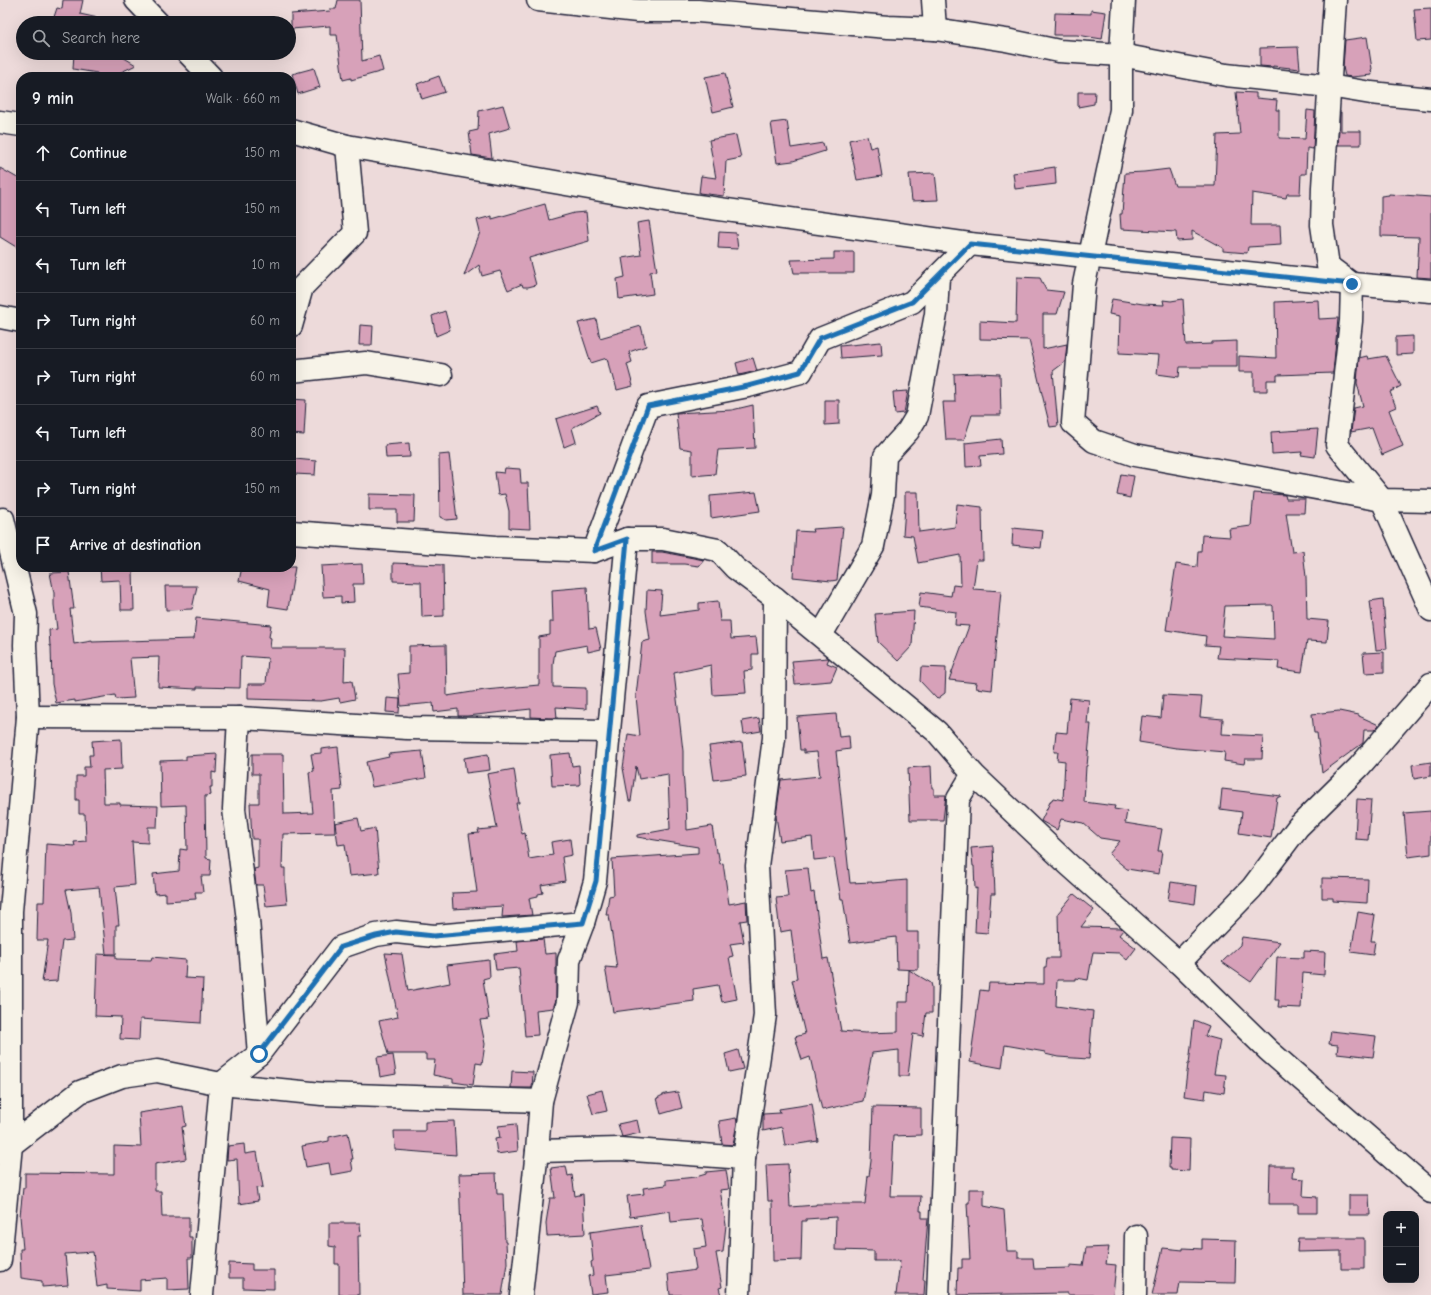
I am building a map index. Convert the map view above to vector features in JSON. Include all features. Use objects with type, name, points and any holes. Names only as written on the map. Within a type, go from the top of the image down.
[{"type":"street","points":[[136,0],[151,16]]},
{"type":"street","points":[[538,0],[638,11],[698,6],[880,26],[935,29],[1006,40],[1059,51],[1121,55],[1226,75],[1329,86],[1371,93],[1431,98]]},
{"type":"street","points":[[933,0],[935,29]]},
{"type":"street","points":[[1124,0],[1121,55],[1121,110],[1084,284],[1073,423],[1094,441],[1135,455],[1382,500],[1431,501]]},
{"type":"street","points":[[1335,0],[1322,224],[1328,266],[1352,284]]},
{"type":"street","points":[[195,60],[206,72]]},
{"type":"street","points":[[0,122],[16,124]]},
{"type":"street","points":[[296,131],[347,146],[676,203],[970,244],[1431,291]]},
{"type":"street","points":[[296,308],[302,287],[355,233],[347,146]]},
{"type":"street","points":[[594,551],[648,406],[748,386],[800,372],[820,338],[912,302],[970,244]]},
{"type":"street","points":[[821,636],[873,546],[883,495],[885,456],[908,431],[917,416],[936,314],[938,276]]},
{"type":"street","points":[[1352,284],[1350,336],[1337,445],[1382,500],[1431,610]]},
{"type":"street","points":[[0,317],[16,320]]},
{"type":"street","points":[[296,370],[366,363],[441,375]]},
{"type":"street","points":[[8,519],[16,561]]},
{"type":"street","points":[[296,532],[496,547],[594,551],[627,539],[663,539],[718,550],[735,568],[821,636],[936,732],[973,774],[1068,864],[1179,963],[1268,1050],[1431,1192]]},
{"type":"street","points":[[521,1295],[537,1151],[540,1102],[568,1002],[569,960],[583,923],[596,881],[627,539]]},
{"type":"street","points":[[0,1260],[11,1145],[6,911],[28,717],[25,645],[26,614],[18,572]]},
{"type":"street","points":[[739,1295],[744,1158],[765,1015],[757,866],[774,738],[774,598]]},
{"type":"street","points":[[1179,963],[1252,888],[1298,827],[1359,767],[1431,684]]},
{"type":"street","points":[[28,717],[239,718],[407,728],[609,731]]},
{"type":"street","points":[[239,718],[234,809],[248,920],[259,1054]]},
{"type":"street","points":[[938,1295],[958,799],[973,774]]},
{"type":"street","points":[[202,1295],[221,1084],[259,1054],[341,947],[376,936],[396,932],[434,936],[583,923]]},
{"type":"street","points":[[11,1145],[80,1092],[122,1076],[157,1071],[221,1084],[322,1094],[540,1102]]},
{"type":"street","points":[[537,1151],[620,1149],[744,1158]]},
{"type":"street","points":[[1135,1295],[1136,1236]]},
{"type":"building","points":[[63,0],[83,0],[80,14],[89,16],[54,16],[57,8],[62,9]]},
{"type":"building","points":[[338,0],[360,0],[362,61],[379,56],[383,71],[351,80],[351,78],[343,80],[337,35],[330,35],[330,26],[296,29],[296,16],[291,16],[291,14],[330,11],[330,9],[336,9]]},
{"type":"building","points":[[1431,8],[1431,40],[1417,41],[1414,9]]},
{"type":"building","points":[[1091,10],[1106,12],[1102,39],[1077,35],[1054,35],[1055,13],[1091,14]]},
{"type":"building","points":[[1367,37],[1372,75],[1352,77],[1345,76],[1343,67],[1345,40]]},
{"type":"building","points":[[1298,47],[1300,69],[1260,66],[1260,48]]},
{"type":"building","points":[[74,60],[128,60],[136,65],[121,72],[91,72],[73,69]]},
{"type":"building","points":[[314,68],[320,87],[298,94],[296,87],[296,73]]},
{"type":"building","points":[[725,73],[733,107],[713,112],[705,77]]},
{"type":"building","points":[[439,76],[445,92],[422,99],[417,84]]},
{"type":"building","points":[[1078,92],[1095,92],[1094,104],[1078,107]]},
{"type":"building","points":[[1236,92],[1256,93],[1256,98],[1277,100],[1276,110],[1279,110],[1279,138],[1305,139],[1307,110],[1315,111],[1313,149],[1307,148],[1306,174],[1301,174],[1300,194],[1287,194],[1286,198],[1252,193],[1251,225],[1280,225],[1281,245],[1248,247],[1247,253],[1223,251],[1223,248],[1192,231],[1192,240],[1177,241],[1176,232],[1121,229],[1120,214],[1122,214],[1125,173],[1169,169],[1175,186],[1215,186],[1217,135],[1240,134]]},
{"type":"building","points":[[503,105],[510,128],[489,134],[492,158],[472,155],[469,132],[478,130],[479,111]]},
{"type":"building","points":[[1340,112],[1341,131],[1361,131],[1361,145],[1338,145]]},
{"type":"building","points":[[787,121],[791,148],[823,143],[825,151],[793,161],[777,163],[771,123]]},
{"type":"building","points":[[736,135],[741,158],[726,161],[724,196],[699,193],[701,176],[716,178],[709,140]]},
{"type":"building","points":[[867,136],[870,148],[877,146],[882,176],[857,180],[849,140]]},
{"type":"building","points":[[1055,167],[1056,184],[1015,189],[1013,173]]},
{"type":"building","points":[[0,168],[16,177],[16,247],[0,237]]},
{"type":"building","points":[[935,173],[938,200],[912,201],[909,174]]},
{"type":"building","points":[[1389,194],[1431,197],[1431,278],[1417,277],[1419,237],[1381,236],[1381,196]]},
{"type":"building","points":[[545,204],[549,220],[574,213],[586,212],[589,241],[529,258],[536,285],[523,287],[522,284],[508,290],[500,271],[482,276],[479,265],[464,276],[480,232],[477,220],[492,216],[492,219]]},
{"type":"building","points":[[649,221],[657,271],[650,272],[653,294],[619,299],[617,279],[625,277],[622,258],[641,255],[637,223]]},
{"type":"building","points":[[719,232],[736,233],[738,249],[718,248]]},
{"type":"building","points":[[834,252],[854,252],[854,273],[794,273],[791,260],[834,259]]},
{"type":"building","points":[[1017,277],[1040,278],[1046,290],[1064,292],[1057,314],[1043,314],[1043,349],[1067,344],[1065,362],[1053,371],[1058,426],[1050,427],[1029,340],[980,339],[980,321],[1016,323]]},
{"type":"building","points":[[1112,299],[1143,304],[1164,305],[1163,300],[1171,301],[1183,299],[1186,345],[1237,341],[1237,367],[1180,367],[1179,377],[1157,374],[1159,355],[1119,353],[1120,316],[1109,314]]},
{"type":"building","points":[[1318,300],[1319,319],[1338,318],[1333,373],[1277,375],[1277,380],[1267,380],[1267,391],[1254,391],[1254,372],[1239,372],[1239,356],[1276,358],[1275,302]]},
{"type":"building","points":[[445,311],[450,330],[436,336],[432,316]]},
{"type":"building","points":[[596,319],[600,338],[641,326],[646,346],[629,352],[632,362],[627,364],[633,386],[617,390],[613,375],[611,375],[607,358],[591,363],[578,323]]},
{"type":"building","points":[[360,325],[373,326],[372,345],[359,345]]},
{"type":"building","points":[[1413,336],[1413,354],[1396,355],[1396,337]]},
{"type":"building","points":[[881,342],[882,355],[841,358],[840,346]]},
{"type":"building","points":[[1367,356],[1368,359],[1386,356],[1401,386],[1390,392],[1396,407],[1389,410],[1403,446],[1382,455],[1372,428],[1351,432],[1354,408],[1363,406],[1357,383],[1359,358]]},
{"type":"building","points":[[753,358],[757,371],[739,375],[736,363]]},
{"type":"building","points":[[954,374],[1000,374],[1001,415],[972,415],[964,440],[946,440],[943,402],[955,402]]},
{"type":"building","points":[[908,391],[904,413],[895,414],[893,392]]},
{"type":"building","points":[[296,399],[306,400],[304,435],[296,434]]},
{"type":"building","points":[[825,400],[839,400],[839,424],[825,425]]},
{"type":"building","points":[[753,405],[755,448],[718,450],[715,474],[692,476],[692,450],[680,448],[676,413],[732,410]]},
{"type":"building","points":[[597,406],[600,413],[572,428],[576,442],[564,447],[556,419]]},
{"type":"building","points":[[1318,429],[1315,457],[1301,455],[1302,452],[1272,454],[1271,432]]},
{"type":"building","points":[[1001,439],[1002,454],[980,456],[981,466],[966,467],[965,443]]},
{"type":"building","points":[[409,443],[410,457],[386,458],[385,445]]},
{"type":"building","points":[[449,454],[457,519],[446,520],[440,517],[439,455]]},
{"type":"building","points":[[296,459],[316,461],[315,475],[296,474]]},
{"type":"building","points":[[505,468],[520,469],[521,483],[528,483],[530,529],[509,528],[509,511],[505,494],[498,495],[495,472],[504,473]]},
{"type":"building","points":[[1121,474],[1134,476],[1130,498],[1117,495]]},
{"type":"building","points":[[756,492],[760,511],[711,518],[710,496]]},
{"type":"building","points":[[905,492],[918,492],[919,532],[955,527],[957,504],[982,507],[983,560],[977,560],[973,589],[1001,591],[992,690],[976,688],[977,683],[949,680],[969,626],[955,625],[956,612],[919,607],[921,592],[951,596],[953,585],[961,586],[960,555],[918,563],[913,536],[903,535]]},
{"type":"building","points":[[1254,493],[1285,495],[1286,499],[1305,499],[1304,513],[1286,513],[1292,552],[1303,551],[1306,577],[1307,619],[1329,621],[1327,642],[1307,641],[1302,672],[1278,669],[1279,661],[1217,658],[1219,646],[1205,645],[1206,636],[1166,630],[1176,564],[1197,567],[1198,551],[1201,551],[1202,535],[1230,537],[1229,529],[1251,526]],"holes":[[[1225,606],[1273,606],[1274,639],[1222,636]]]},
{"type":"building","points":[[369,494],[415,495],[414,522],[397,522],[397,510],[369,510]]},
{"type":"building","points":[[843,527],[837,580],[831,581],[793,577],[796,531],[813,532],[812,529]]},
{"type":"building","points":[[1013,528],[1043,531],[1041,548],[1012,545]]},
{"type":"building","points":[[652,552],[662,552],[704,560],[699,566],[684,564],[652,564]]},
{"type":"building","points":[[393,563],[443,565],[444,616],[422,617],[421,582],[393,581]]},
{"type":"building","points":[[362,564],[363,584],[353,584],[354,602],[341,603],[341,596],[323,597],[321,566]]},
{"type":"building","points":[[69,572],[74,609],[70,609],[74,644],[92,641],[194,639],[196,618],[271,625],[269,637],[271,638],[270,648],[345,648],[344,682],[352,681],[355,699],[340,702],[339,698],[321,701],[248,699],[248,684],[266,684],[268,658],[241,656],[240,688],[197,687],[197,689],[158,687],[159,657],[130,658],[134,698],[116,699],[115,695],[75,702],[75,700],[56,703],[52,684],[49,630],[57,629],[54,593],[50,573]]},
{"type":"building","points":[[100,572],[133,572],[134,610],[121,610],[120,580],[101,581]]},
{"type":"building","points":[[241,572],[294,572],[288,609],[268,606],[270,589],[239,581]]},
{"type":"building","points":[[165,586],[197,586],[192,609],[166,610]]},
{"type":"building","points":[[587,587],[589,629],[596,628],[601,649],[588,652],[587,645],[555,651],[553,664],[553,687],[586,688],[586,709],[556,707],[557,718],[549,718],[531,717],[531,709],[458,716],[458,709],[434,712],[433,703],[401,706],[398,674],[409,673],[409,646],[446,645],[447,696],[485,690],[539,685],[539,637],[550,635],[550,622],[553,622],[552,590]]},
{"type":"building","points":[[647,590],[662,591],[660,615],[699,610],[699,603],[718,601],[720,621],[730,621],[731,639],[756,637],[758,654],[752,654],[752,670],[744,671],[746,693],[713,695],[711,665],[674,673],[683,751],[687,830],[712,826],[716,852],[718,852],[720,864],[723,863],[729,904],[746,901],[747,920],[740,921],[744,942],[730,944],[733,956],[729,957],[737,999],[722,1002],[718,985],[693,989],[694,1001],[613,1012],[605,967],[617,968],[609,915],[606,915],[609,896],[614,895],[612,859],[698,853],[698,847],[637,837],[637,835],[670,829],[668,774],[639,779],[636,766],[631,801],[629,801],[623,768],[628,734],[640,736],[636,696],[642,642],[650,640],[646,611]]},
{"type":"building","points":[[1383,599],[1387,649],[1376,650],[1370,601]]},
{"type":"building","points":[[914,611],[912,646],[898,661],[878,642],[875,614]]},
{"type":"building","points":[[1384,652],[1384,672],[1365,673],[1363,653]]},
{"type":"building","points":[[829,658],[827,663],[837,667],[831,681],[795,684],[792,661]]},
{"type":"building","points":[[921,667],[946,668],[945,693],[937,699],[920,681]]},
{"type":"building","points":[[1163,695],[1202,697],[1200,717],[1223,719],[1222,734],[1263,736],[1262,759],[1245,759],[1244,764],[1224,761],[1225,752],[1176,748],[1139,742],[1142,716],[1161,718]]},
{"type":"building","points":[[387,698],[400,699],[399,713],[386,712]]},
{"type":"building","points":[[1070,698],[1089,700],[1087,724],[1091,724],[1086,766],[1084,802],[1115,806],[1114,809],[1127,811],[1125,823],[1162,829],[1158,851],[1162,851],[1159,874],[1127,869],[1109,854],[1120,841],[1100,838],[1083,823],[1061,819],[1057,830],[1041,821],[1053,798],[1063,800],[1065,761],[1057,760],[1058,752],[1054,752],[1056,732],[1067,733]]},
{"type":"building","points":[[1339,711],[1359,715],[1379,725],[1374,730],[1364,730],[1363,743],[1322,773],[1317,733],[1314,733],[1312,714]]},
{"type":"building","points":[[836,714],[839,737],[849,736],[850,749],[836,751],[850,883],[907,880],[907,932],[918,932],[918,970],[897,969],[896,937],[850,943],[843,899],[841,899],[834,858],[814,860],[812,837],[780,841],[776,816],[781,780],[820,776],[817,752],[804,753],[804,750],[800,750],[797,717]]},
{"type":"building","points":[[759,718],[761,731],[744,734],[742,721]]},
{"type":"building","points":[[121,739],[122,769],[103,770],[104,803],[158,806],[157,827],[148,827],[148,843],[132,842],[135,885],[115,887],[119,925],[116,925],[116,954],[106,954],[99,887],[66,890],[71,913],[73,940],[62,941],[57,981],[42,982],[48,940],[37,940],[38,902],[44,902],[46,844],[75,846],[74,842],[86,841],[85,814],[79,814],[79,800],[76,800],[76,776],[84,776],[84,767],[90,767],[89,755],[93,755],[92,741]]},
{"type":"building","points":[[742,742],[746,776],[714,780],[709,746]]},
{"type":"building","points":[[338,747],[342,790],[333,791],[335,833],[283,834],[282,868],[285,868],[287,904],[266,906],[263,885],[256,885],[254,869],[258,868],[258,839],[252,839],[250,803],[259,803],[259,774],[252,774],[252,754],[283,754],[284,814],[313,813],[309,772],[314,771],[311,754],[321,753],[321,749]]},
{"type":"building","points":[[422,751],[426,778],[372,787],[366,762],[389,757],[388,754]]},
{"type":"building","points":[[570,753],[572,766],[579,765],[580,785],[552,786],[550,755]]},
{"type":"building","points":[[217,754],[216,773],[212,772],[212,787],[210,787],[211,795],[205,796],[206,858],[211,859],[210,876],[201,876],[203,892],[195,892],[196,899],[166,901],[166,893],[155,894],[153,874],[179,871],[180,849],[187,850],[186,805],[161,806],[160,761],[186,760],[186,756]]},
{"type":"building","points":[[488,754],[490,770],[466,773],[464,758]]},
{"type":"building","points":[[1431,762],[1431,776],[1414,779],[1412,765]]},
{"type":"building","points":[[931,766],[932,788],[934,788],[934,795],[946,795],[943,820],[910,820],[908,768]]},
{"type":"building","points":[[514,769],[519,803],[516,803],[522,834],[525,833],[529,859],[553,855],[551,842],[570,839],[572,855],[562,857],[565,881],[541,885],[543,893],[529,898],[532,915],[502,917],[503,906],[453,909],[452,893],[477,892],[469,834],[479,833],[478,830],[497,828],[487,774]]},
{"type":"building","points":[[1222,789],[1281,796],[1277,798],[1271,838],[1239,833],[1242,812],[1220,809]]},
{"type":"building","points":[[1357,799],[1371,800],[1368,840],[1355,839]]},
{"type":"building","points":[[1431,811],[1431,854],[1408,857],[1404,813]]},
{"type":"building","points":[[358,818],[361,831],[375,828],[379,873],[349,876],[345,844],[338,845],[335,823]]},
{"type":"building","points":[[993,846],[995,894],[991,894],[988,933],[975,932],[977,888],[975,889],[974,866],[971,848]]},
{"type":"building","points":[[808,868],[811,893],[814,892],[823,959],[828,958],[841,1031],[865,1033],[898,1032],[898,1002],[908,1002],[909,970],[931,983],[932,987],[932,1013],[926,1013],[923,1036],[913,1034],[908,1076],[899,1076],[899,1050],[872,1053],[863,1101],[822,1110],[810,1057],[802,1060],[795,1037],[805,1034],[792,980],[797,979],[791,930],[780,932],[776,898],[788,897],[785,870]]},
{"type":"building","points":[[1322,878],[1368,879],[1367,903],[1333,901],[1333,898],[1322,898]]},
{"type":"building","points":[[1171,882],[1197,886],[1195,904],[1168,900]]},
{"type":"building","points":[[1074,894],[1094,910],[1081,927],[1121,928],[1123,930],[1119,935],[1136,948],[1127,960],[1119,953],[1093,952],[1088,980],[1076,978],[1076,980],[1057,980],[1056,1006],[1093,1011],[1089,1059],[1058,1057],[1045,1054],[1045,1052],[1005,1045],[1002,1068],[970,1062],[980,990],[988,991],[989,983],[1044,984],[1044,967],[1046,967],[1047,958],[1059,958],[1058,913]]},
{"type":"building","points":[[1358,912],[1375,915],[1371,941],[1375,941],[1373,955],[1351,952]]},
{"type":"building","points":[[1242,937],[1280,942],[1251,982],[1222,962],[1240,945]]},
{"type":"building","points":[[543,939],[545,954],[556,953],[556,1000],[553,1008],[536,1010],[538,1035],[525,1036],[519,968],[496,970],[494,954],[518,951],[517,941]]},
{"type":"building","points":[[1304,951],[1325,952],[1324,975],[1303,973],[1301,1008],[1278,1007],[1279,1000],[1275,1000],[1277,957],[1304,958]]},
{"type":"building","points":[[385,953],[402,954],[408,991],[450,983],[447,965],[489,960],[490,977],[483,979],[489,1019],[480,1020],[485,1044],[482,1064],[476,1063],[473,1085],[453,1082],[453,1079],[433,1075],[435,1060],[426,1060],[426,1054],[388,1054],[379,1021],[398,1017]]},
{"type":"building","points":[[97,954],[116,955],[116,959],[151,960],[152,957],[186,960],[185,978],[203,979],[201,1023],[140,1019],[139,1040],[120,1039],[121,1017],[95,1016]]},
{"type":"building","points":[[1194,1020],[1209,1026],[1205,1036],[1220,1040],[1214,1074],[1226,1075],[1224,1093],[1206,1090],[1205,1099],[1184,1096]]},
{"type":"building","points":[[1331,1031],[1376,1036],[1373,1057],[1337,1053],[1338,1045],[1329,1044]]},
{"type":"building","points":[[738,1050],[743,1069],[729,1072],[725,1054]]},
{"type":"building","points":[[393,1055],[396,1074],[380,1077],[377,1057]]},
{"type":"building","points":[[512,1071],[533,1072],[532,1088],[511,1088]]},
{"type":"building","points":[[602,1090],[607,1111],[593,1114],[587,1094]]},
{"type":"building","points":[[678,1092],[682,1108],[661,1114],[657,1098],[665,1094]]},
{"type":"building","points":[[812,1104],[818,1141],[785,1146],[782,1127],[763,1131],[763,1114],[780,1113],[779,1109]]},
{"type":"building","points":[[183,1106],[186,1126],[182,1127],[186,1159],[155,1164],[155,1191],[161,1191],[162,1217],[189,1217],[189,1237],[192,1237],[192,1258],[188,1258],[189,1289],[167,1290],[167,1278],[140,1280],[140,1291],[107,1289],[107,1285],[97,1287],[93,1252],[65,1254],[68,1285],[42,1287],[42,1281],[21,1278],[20,1249],[23,1249],[20,1216],[23,1188],[25,1188],[25,1173],[114,1174],[114,1146],[141,1147],[139,1113]]},
{"type":"building","points":[[873,1107],[921,1108],[921,1135],[893,1136],[890,1196],[921,1196],[920,1211],[922,1211],[922,1218],[928,1218],[923,1280],[925,1280],[924,1295],[896,1295],[900,1261],[874,1261],[874,1251],[835,1250],[836,1217],[806,1219],[806,1221],[802,1221],[801,1260],[773,1261],[772,1201],[768,1201],[766,1165],[788,1164],[790,1207],[816,1204],[865,1204],[871,1161]]},
{"type":"building","points":[[736,1118],[737,1122],[733,1145],[722,1144],[719,1121]]},
{"type":"building","points":[[637,1120],[640,1133],[622,1137],[618,1124]]},
{"type":"building","points":[[454,1121],[456,1155],[395,1150],[394,1131],[425,1131],[425,1122]]},
{"type":"building","points":[[516,1124],[518,1151],[497,1154],[495,1139],[500,1138],[498,1126]]},
{"type":"building","points":[[348,1133],[353,1159],[351,1159],[353,1171],[331,1175],[329,1163],[306,1167],[302,1146],[329,1141],[329,1137]]},
{"type":"building","points":[[1170,1138],[1190,1139],[1189,1171],[1171,1170],[1171,1168],[1169,1168]]},
{"type":"building","points":[[244,1144],[245,1154],[257,1152],[263,1187],[256,1188],[258,1201],[239,1204],[237,1159],[227,1160],[228,1146]]},
{"type":"building","points":[[566,1166],[568,1176],[572,1175],[575,1196],[583,1194],[585,1234],[547,1236],[546,1223],[550,1198],[555,1198],[551,1168]]},
{"type":"building","points":[[1270,1166],[1293,1166],[1292,1178],[1304,1179],[1303,1196],[1317,1197],[1317,1213],[1298,1213],[1298,1204],[1269,1204]]},
{"type":"building","points":[[726,1170],[729,1189],[720,1190],[726,1225],[723,1252],[716,1253],[722,1287],[719,1288],[721,1295],[670,1295],[668,1274],[696,1270],[693,1249],[706,1247],[702,1219],[671,1222],[670,1211],[630,1217],[627,1196],[644,1194],[643,1188],[666,1185],[666,1180],[696,1177],[706,1174],[706,1172]]},
{"type":"building","points":[[496,1173],[497,1194],[503,1194],[506,1242],[507,1263],[502,1295],[463,1295],[459,1174]]},
{"type":"building","points":[[969,1189],[984,1189],[984,1206],[1004,1210],[1007,1251],[1018,1251],[1018,1258],[1033,1258],[1034,1269],[1070,1268],[1070,1265],[1083,1266],[1086,1248],[1109,1247],[1106,1264],[1116,1265],[1113,1295],[1068,1295],[1068,1293],[957,1295],[958,1268],[962,1268],[962,1259],[970,1259],[967,1203],[969,1203]]},
{"type":"building","points":[[1349,1195],[1369,1195],[1370,1215],[1349,1215]]},
{"type":"building","points":[[329,1223],[360,1223],[361,1236],[358,1236],[359,1295],[339,1295],[339,1264],[335,1264],[335,1247],[329,1246]]},
{"type":"building","points":[[641,1225],[649,1270],[606,1275],[608,1292],[591,1294],[588,1276],[593,1275],[590,1232]]},
{"type":"building","points":[[1298,1238],[1364,1238],[1364,1269],[1341,1269],[1341,1251],[1297,1252]]},
{"type":"building","points":[[1202,1239],[1236,1240],[1235,1283],[1180,1282],[1178,1295],[1152,1295],[1163,1248],[1183,1250],[1183,1248],[1202,1249]]},
{"type":"building","points":[[229,1263],[252,1264],[252,1270],[274,1270],[274,1289],[243,1288],[243,1278],[229,1278]]},
{"type":"route","points":[[259,1054],[341,947],[376,936],[396,932],[434,936],[583,923],[596,881],[627,539],[594,551],[648,406],[748,386],[800,372],[820,338],[912,302],[970,244],[1352,284]]}]
